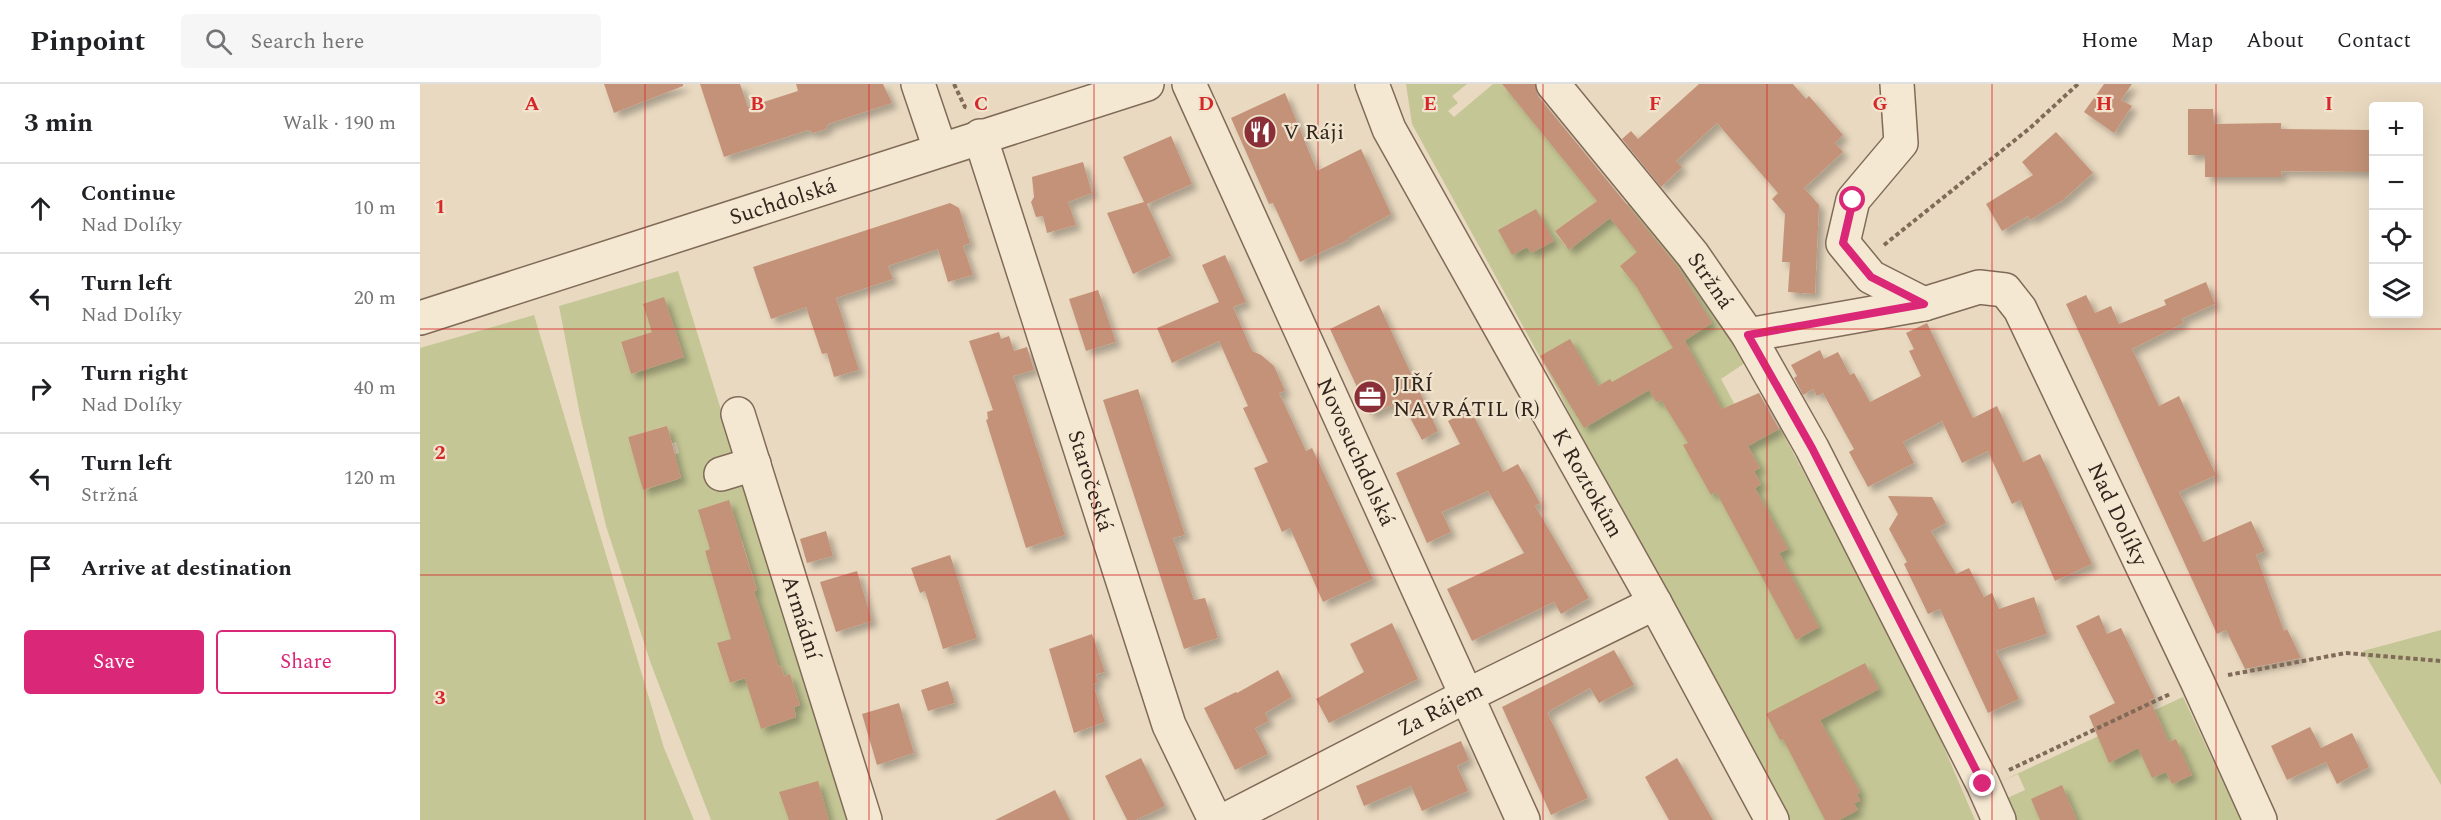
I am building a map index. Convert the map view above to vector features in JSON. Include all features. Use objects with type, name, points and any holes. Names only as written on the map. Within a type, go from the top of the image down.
[{"type":"street","points":[[918,84],[940,149]]},
{"type":"street","name":"Suchdolská","points":[[420,318],[1146,84]]},
{"type":"street","name":"Novosuchdolská","points":[[1189,84],[1523,820]]},
{"type":"street","name":"K Roztokům","points":[[1372,84],[1389,129],[1655,603],[1772,820]]},
{"type":"street","name":"Stržná","points":[[1552,84],[1693,255],[1748,335],[1812,448],[1978,773],[1999,820]]},
{"type":"street","points":[[1897,84],[1901,143],[1853,200],[1843,243],[1871,277],[1924,304]]},
{"type":"street","name":"Staročeská","points":[[980,136],[1169,724],[1215,820]]},
{"type":"street","name":"Nad Dolíky","points":[[1748,335],[1924,304],[1979,287],[2005,290],[2020,309],[2198,681],[2260,820]]},
{"type":"street","name":"Armádní","points":[[738,414],[865,820]]},
{"type":"street","points":[[721,474],[754,464]]},
{"type":"street","name":"Za Rájem","points":[[1225,820],[1466,696],[1655,603]]},
{"type":"path","points":[[1860,264],[2030,128],[2078,84]]},
{"type":"green space","points":[[1406,84],[1467,84],[1452,96],[1458,103],[1448,111],[1454,117],[1493,84],[1502,84],[1597,201],[1555,231],[1566,247],[1635,199],[1677,254],[1745,363],[1721,379],[1755,442],[1780,428],[1918,687],[1975,820],[1765,820],[1558,390],[1412,124]]},
{"type":"green space","points":[[678,271],[848,820],[711,820],[651,664],[606,526],[580,415],[559,306]],"holes":[[[652,332],[683,357],[631,374],[621,343]],[[665,426],[668,428],[672,443],[676,442],[679,453],[674,455],[681,478],[644,490],[628,437]],[[742,540],[757,590],[721,601],[705,551]],[[717,644],[764,672],[781,666],[784,676],[790,674],[800,705],[794,707],[796,717],[761,728],[746,678],[730,683]]]},
{"type":"green space","points":[[534,315],[664,748],[694,820],[420,820],[420,348]]},
{"type":"green space","points":[[2441,630],[2441,785],[2363,651]]},
{"type":"green space","points":[[2183,697],[2241,820],[2014,820],[2005,799],[2025,790],[2018,774],[1997,783]]},
{"type":"building","points":[[604,84],[683,84],[683,86],[614,113]]},
{"type":"building","points":[[700,84],[740,84],[748,107],[798,91],[796,84],[883,84],[892,103],[828,124],[826,129],[813,133],[808,130],[724,157]]},
{"type":"building","points":[[1502,84],[1535,84],[1538,96],[1678,267],[1712,323],[1673,348],[1636,286],[1620,266],[1637,252],[1610,218],[1569,250],[1555,231],[1597,201]]},
{"type":"building","points":[[1699,84],[1793,84],[1806,99],[1809,96],[1843,135],[1835,143],[1843,152],[1804,188],[1819,205],[1815,294],[1788,292],[1790,262],[1782,262],[1785,214],[1772,199],[1778,193],[1717,123],[1676,161],[1682,167],[1661,187],[1622,139],[1631,131],[1638,139]]},
{"type":"building","points":[[2104,84],[2132,84],[2121,100],[2132,106],[2114,133],[2084,112]]},
{"type":"building","points":[[1285,93],[1317,171],[1361,149],[1391,214],[1348,240],[1300,262],[1273,203],[1269,204],[1231,118]]},
{"type":"building","points":[[2188,109],[2213,109],[2214,124],[2281,123],[2281,129],[2369,130],[2369,172],[2281,171],[2282,177],[2205,177],[2205,155],[2188,155]]},
{"type":"building","points":[[2056,132],[2093,173],[2063,200],[2030,220],[2028,216],[2002,231],[1986,204],[2033,175],[2022,162]]},
{"type":"building","points":[[1171,136],[1192,184],[1147,204],[1171,256],[1133,274],[1107,213],[1144,202],[1123,157]]},
{"type":"building","points":[[1083,162],[1092,193],[1068,202],[1076,225],[1047,233],[1043,216],[1036,217],[1031,202],[1034,197],[1032,177]]},
{"type":"building","points":[[950,203],[959,208],[970,243],[963,246],[973,275],[948,282],[938,249],[888,266],[893,279],[836,298],[859,370],[834,377],[827,353],[822,354],[806,307],[771,319],[753,267]]},
{"type":"building","points":[[1536,209],[1554,241],[1531,253],[1527,247],[1512,255],[1498,230]]},
{"type":"building","points":[[1225,255],[1246,302],[1233,307],[1252,351],[1274,366],[1285,391],[1279,393],[1306,451],[1312,448],[1373,579],[1323,602],[1290,528],[1282,532],[1254,468],[1268,462],[1243,408],[1248,406],[1219,341],[1172,363],[1157,328],[1219,302],[1202,265]]},
{"type":"building","points":[[2206,282],[2215,304],[2181,319],[2184,323],[2132,349],[2159,406],[2179,396],[2216,475],[2179,492],[2203,542],[2251,521],[2265,551],[2256,555],[2284,631],[2287,629],[2301,658],[2245,669],[2226,630],[2217,634],[2066,304],[2086,295],[2095,313],[2111,306],[2119,324],[2166,305],[2164,300]]},
{"type":"building","points":[[1098,290],[1116,342],[1086,351],[1069,299]]},
{"type":"building","points":[[664,297],[684,357],[631,374],[621,342],[652,332],[643,304]]},
{"type":"building","points":[[1379,305],[1438,431],[1422,440],[1401,401],[1370,415],[1330,329]]},
{"type":"building","points":[[1927,323],[1973,418],[1997,406],[2023,462],[2040,454],[2092,564],[2055,581],[2020,500],[2012,504],[1988,451],[1962,463],[1942,421],[1903,442],[1914,463],[1868,487],[1849,452],[1854,449],[1823,393],[1817,396],[1813,389],[1803,395],[1794,378],[1797,376],[1791,365],[1820,350],[1824,359],[1838,352],[1850,375],[1854,373],[1870,402],[1921,376],[1909,351],[1914,349],[1906,333]]},
{"type":"building","points":[[999,332],[1001,339],[1009,336],[1014,351],[1027,347],[1034,370],[1013,376],[1065,535],[1026,548],[986,420],[988,419],[987,412],[993,410],[969,341]]},
{"type":"building","points":[[1570,339],[1598,386],[1610,379],[1612,382],[1685,341],[1722,409],[1759,393],[1779,429],[1748,446],[1760,468],[1754,471],[1761,484],[1755,488],[1788,549],[1779,553],[1819,627],[1796,640],[1716,492],[1711,495],[1683,445],[1688,443],[1661,400],[1656,402],[1649,390],[1584,428],[1540,356]]},
{"type":"building","points":[[1138,389],[1185,535],[1173,538],[1194,600],[1205,598],[1218,638],[1184,649],[1103,400]]},
{"type":"building","points":[[1470,409],[1503,472],[1518,464],[1540,503],[1535,506],[1589,598],[1561,614],[1554,602],[1472,641],[1447,589],[1524,553],[1488,491],[1442,512],[1451,532],[1427,543],[1396,473],[1460,444],[1448,421]]},
{"type":"building","points":[[666,426],[681,478],[643,490],[628,437]]},
{"type":"building","points":[[1888,496],[1932,497],[1946,523],[1931,531],[1956,574],[1969,568],[1984,597],[1992,593],[1999,609],[2034,597],[2047,634],[1996,651],[2019,699],[1988,713],[1940,609],[1928,614],[1904,564],[1907,562],[1889,529],[1898,514]]},
{"type":"building","points":[[729,500],[757,590],[754,591],[779,667],[781,666],[784,676],[790,674],[800,705],[794,707],[796,717],[761,729],[745,678],[730,683],[717,643],[731,639],[705,551],[710,549],[698,510]]},
{"type":"building","points":[[826,531],[833,556],[807,563],[800,539]]},
{"type":"building","points":[[950,555],[977,638],[943,649],[925,591],[920,593],[911,568]]},
{"type":"building","points":[[857,571],[872,621],[836,632],[820,582]]},
{"type":"building","points":[[2099,615],[2107,634],[2121,628],[2155,698],[2150,700],[2169,742],[2176,739],[2192,775],[2172,784],[2166,772],[2152,778],[2138,748],[2109,763],[2089,716],[2115,703],[2076,626]]},
{"type":"building","points":[[1392,623],[1418,679],[1329,723],[1316,699],[1364,672],[1350,644]]},
{"type":"building","points":[[1092,634],[1105,672],[1096,674],[1098,682],[1093,684],[1105,722],[1074,733],[1049,649]]},
{"type":"building","points":[[1614,650],[1634,685],[1599,703],[1590,688],[1549,711],[1548,714],[1588,798],[1551,815],[1502,707]]},
{"type":"building","points":[[1865,663],[1879,689],[1820,720],[1860,792],[1857,794],[1860,801],[1854,803],[1858,810],[1839,820],[1825,820],[1783,739],[1780,740],[1766,714]]},
{"type":"building","points":[[1278,670],[1292,697],[1265,713],[1269,721],[1255,728],[1268,754],[1235,770],[1204,708]]},
{"type":"building","points":[[948,681],[955,703],[928,711],[921,690]]},
{"type":"building","points":[[899,703],[914,753],[877,765],[862,714]]},
{"type":"building","points":[[2310,727],[2321,748],[2352,733],[2369,767],[2337,784],[2326,762],[2287,780],[2271,746]]},
{"type":"building","points":[[1461,741],[1469,760],[1457,766],[1468,791],[1422,811],[1411,786],[1364,806],[1356,786]]},
{"type":"building","points":[[1141,758],[1165,806],[1136,820],[1127,820],[1105,776]]},
{"type":"building","points":[[1677,758],[1713,820],[1669,820],[1645,777]]},
{"type":"building","points":[[818,781],[829,820],[789,820],[779,792]]},
{"type":"building","points":[[2062,785],[2077,820],[2040,820],[2031,799]]},
{"type":"building","points":[[1055,790],[1070,820],[995,820]]},
{"type":"place","name":"V Ráji","points":[[1260,132]]},
{"type":"place","name":"JIŘÍ NAVRÁTIL (R)","points":[[1370,397]]},
{"type":"route","points":[[1853,200],[1843,243],[1871,277],[1924,304],[1748,335],[1812,448],[1983,784]]}]
